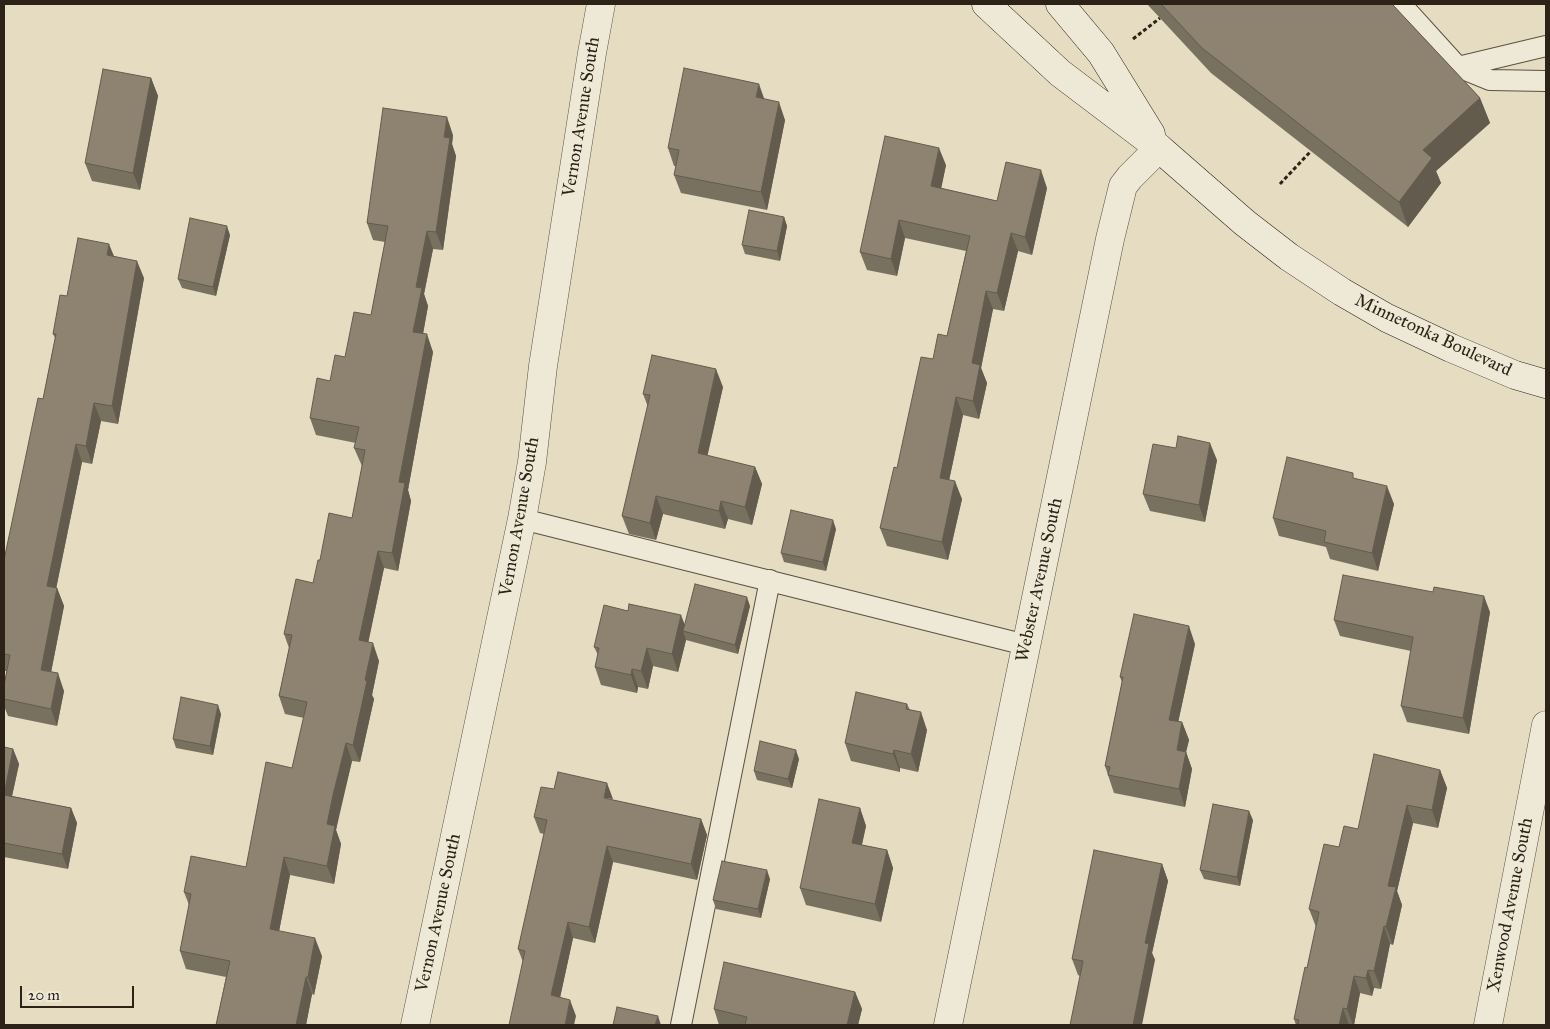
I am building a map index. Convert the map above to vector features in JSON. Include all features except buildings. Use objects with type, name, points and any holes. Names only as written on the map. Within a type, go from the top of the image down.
[{"type":"street","name":"Vernon Avenue South","points":[[415,1025],[522,519],[532,462],[543,366],[601,4]]},
{"type":"street","name":"Minnetonka Boulevard","points":[[986,4],[1060,72],[1159,148],[1245,223],[1289,257],[1342,292],[1387,318],[1515,375],[1546,384]]},
{"type":"street","name":"Minnetonka Boulevard","points":[[1060,4],[1101,53],[1159,148]]},
{"type":"street","name":"Webster Avenue South","points":[[948,1025],[1110,239],[1123,186],[1159,148]]},
{"type":"street","name":"Xenwood Avenue South","points":[[1488,1025],[1546,725]]},
{"type":"lane","points":[[1400,4],[1458,67],[1490,80],[1546,80]]},
{"type":"lane","points":[[1458,67],[1546,46]]},
{"type":"lane","points":[[522,519],[1026,645]]},
{"type":"lane","points":[[681,1025],[770,580]]},
{"type":"path","points":[[1130,41],[1160,18]]},
{"type":"path","points":[[1280,184],[1311,151]]}]
